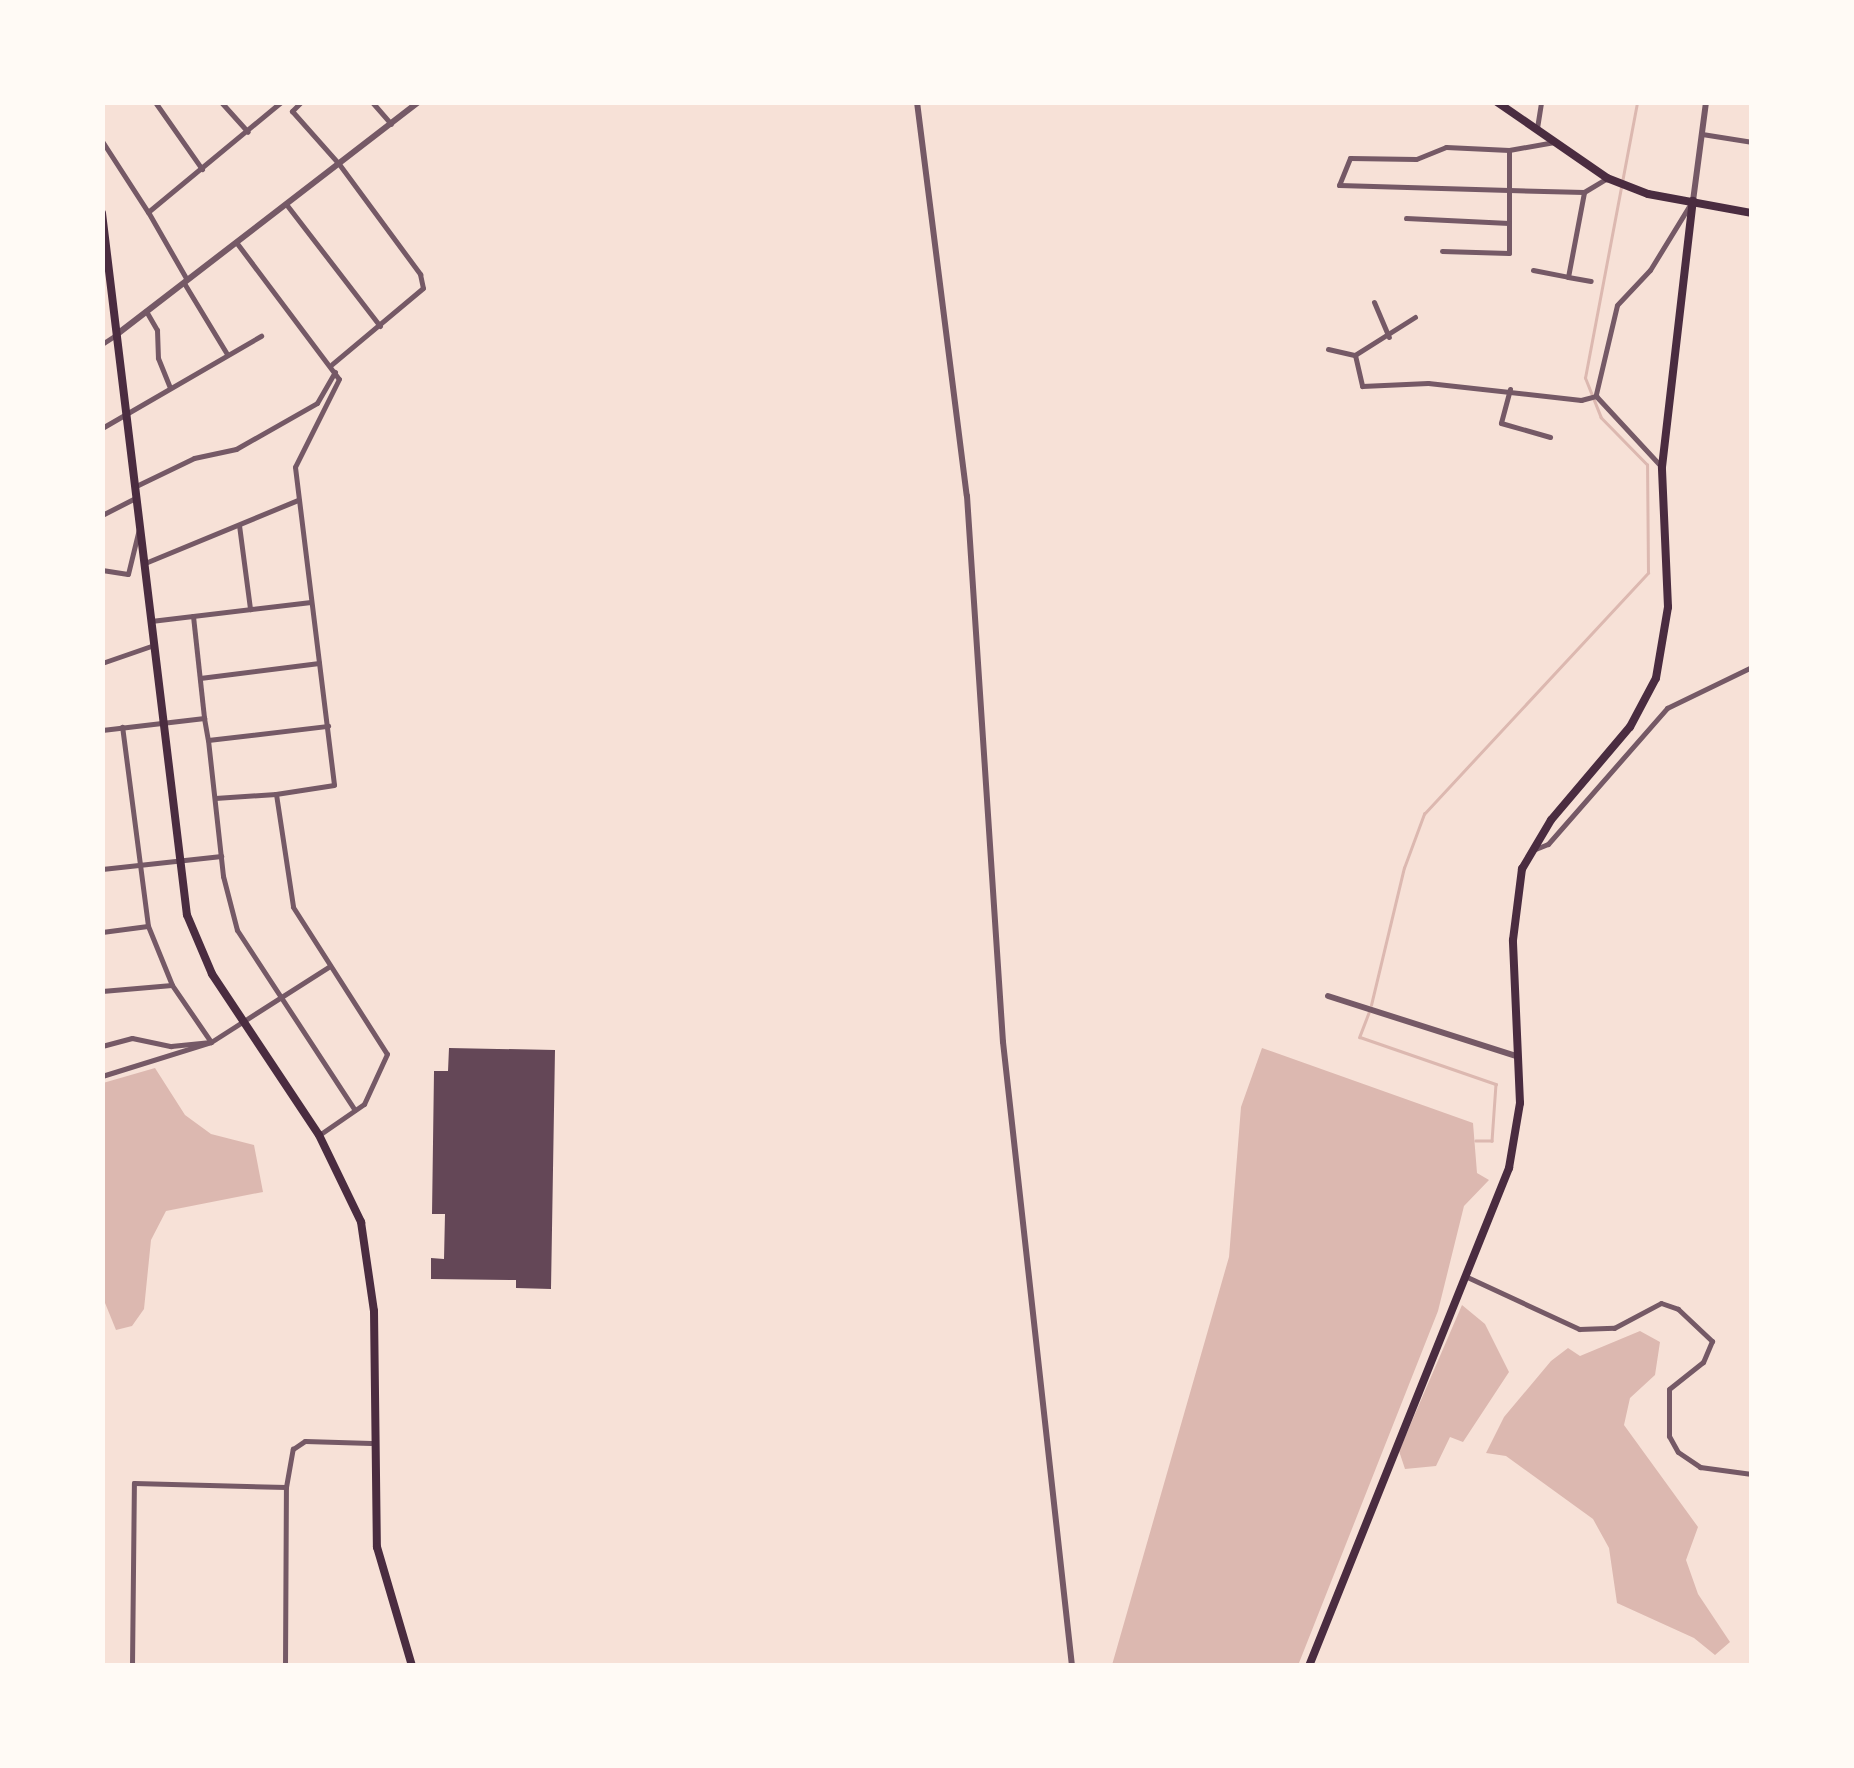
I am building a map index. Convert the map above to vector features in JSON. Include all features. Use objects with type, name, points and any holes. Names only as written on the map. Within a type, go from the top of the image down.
[{"type":"main road","points":[[1498,102],[1607,178],[1648,194],[1752,213]]},
{"type":"main road","points":[[1309,1666],[1513,1152],[1520,1103],[1514,903],[1530,851],[1630,727],[1656,678],[1668,608],[1662,467],[1693,201]]},
{"type":"main road","points":[[102,213],[146,563],[177,861],[196,942],[242,1022],[319,1135],[361,1222],[370,1266],[371,1442],[377,1547],[412,1666]]},
{"type":"street","points":[[155,102],[202,168]]},
{"type":"street","points":[[221,102],[248,132]]},
{"type":"street","points":[[148,212],[281,102]]},
{"type":"street","points":[[302,102],[292,110],[339,164],[420,274],[418,297],[332,364]]},
{"type":"street","points":[[372,102],[392,124]]},
{"type":"street","points":[[102,344],[419,102]]},
{"type":"street","points":[[917,102],[967,496],[1003,1042],[1072,1666]]},
{"type":"street","points":[[1536,131],[1542,102]]},
{"type":"street","points":[[1596,396],[1618,305],[1650,270],[1693,201],[1706,102]]},
{"type":"street","points":[[1702,134],[1752,142]]},
{"type":"street","points":[[102,141],[148,212],[227,354]]},
{"type":"street","points":[[1554,142],[1509,150],[1446,147],[1416,159],[1350,158],[1339,185],[1584,192],[1607,178]]},
{"type":"street","points":[[1442,251],[1510,254],[1509,150]]},
{"type":"street","points":[[1568,277],[1584,192]]},
{"type":"street","points":[[286,204],[380,326]]},
{"type":"street","points":[[1406,218],[1509,223]]},
{"type":"street","points":[[216,798],[334,785],[298,500],[298,454],[336,393],[336,371],[236,242]]},
{"type":"street","points":[[1533,270],[1591,281]]},
{"type":"street","points":[[1374,302],[1389,337]]},
{"type":"street","points":[[146,311],[157,330],[158,358],[170,388]]},
{"type":"street","points":[[1328,349],[1355,355],[1415,317]]},
{"type":"street","points":[[102,416],[104,427],[260,336]]},
{"type":"street","points":[[1355,355],[1356,380],[1371,388],[1428,382],[1581,400],[1596,396]]},
{"type":"street","points":[[136,486],[194,458],[236,449],[316,403],[336,371]]},
{"type":"street","points":[[1510,389],[1501,424],[1550,437]]},
{"type":"street","points":[[1596,396],[1662,467]]},
{"type":"street","points":[[102,516],[137,498]]},
{"type":"street","points":[[146,563],[298,500]]},
{"type":"street","points":[[238,525],[250,609]]},
{"type":"street","points":[[102,570],[128,574],[141,526]]},
{"type":"street","points":[[151,621],[311,602]]},
{"type":"street","points":[[193,616],[221,856],[238,930],[355,1110]]},
{"type":"street","points":[[102,663],[154,645]]},
{"type":"street","points":[[200,678],[319,663]]},
{"type":"street","points":[[1530,851],[1548,844],[1667,708],[1752,667]]},
{"type":"street","points":[[102,730],[204,718]]},
{"type":"street","points":[[208,740],[328,726]]},
{"type":"street","points":[[122,727],[137,865],[148,926],[172,985],[211,1042]]},
{"type":"street","points":[[276,794],[293,907],[387,1054],[355,1110],[319,1135]]},
{"type":"street","points":[[102,869],[221,856]]},
{"type":"street","points":[[102,932],[148,926]]},
{"type":"street","points":[[102,1076],[211,1042],[330,965]]},
{"type":"street","points":[[102,991],[172,985]]},
{"type":"street","points":[[1328,996],[1516,1056]]},
{"type":"street","points":[[102,1046],[132,1038],[172,1046],[211,1042]]},
{"type":"street","points":[[1465,1276],[1580,1329],[1614,1328],[1661,1303],[1678,1308],[1712,1341],[1703,1362],[1670,1389],[1669,1436],[1700,1467],[1752,1474]]},
{"type":"street","points":[[102,1324],[102,1364]]},
{"type":"street","points":[[285,1666],[286,1487],[292,1450],[305,1440],[371,1442]]},
{"type":"street","points":[[132,1666],[134,1483],[286,1487]]},
{"type":"shaded area","points":[[1262,1048],[1473,1123],[1477,1173],[1489,1180],[1464,1206],[1438,1311],[1299,1663],[1112,1665],[1229,1257],[1241,1107]]},
{"type":"shaded area","points":[[155,1068],[185,1115],[211,1134],[254,1145],[263,1192],[166,1211],[151,1240],[144,1309],[132,1326],[116,1330],[103,1298],[103,1083]]},
{"type":"shaded area","points":[[1462,1305],[1485,1324],[1509,1372],[1463,1442],[1450,1437],[1436,1466],[1405,1469],[1399,1451]]},
{"type":"shaded area","points":[[1640,1331],[1660,1342],[1655,1375],[1630,1398],[1624,1425],[1698,1527],[1686,1560],[1698,1594],[1730,1642],[1715,1655],[1694,1638],[1617,1603],[1609,1548],[1593,1519],[1506,1456],[1486,1453],[1504,1417],[1551,1361],[1568,1348],[1580,1356]]},
{"type":"building","points":[[449,1048],[555,1050],[551,1289],[516,1288],[516,1280],[431,1279],[431,1258],[444,1259],[445,1214],[432,1214],[434,1071],[448,1071]]},
{"type":"waterway","points":[[1371,1005],[1404,868],[1424,814],[1648,573],[1647,465],[1601,418],[1585,378],[1637,102]]},
{"type":"waterway","points":[[1369,1013],[1360,1037],[1496,1084],[1492,1141],[1476,1141]]}]
